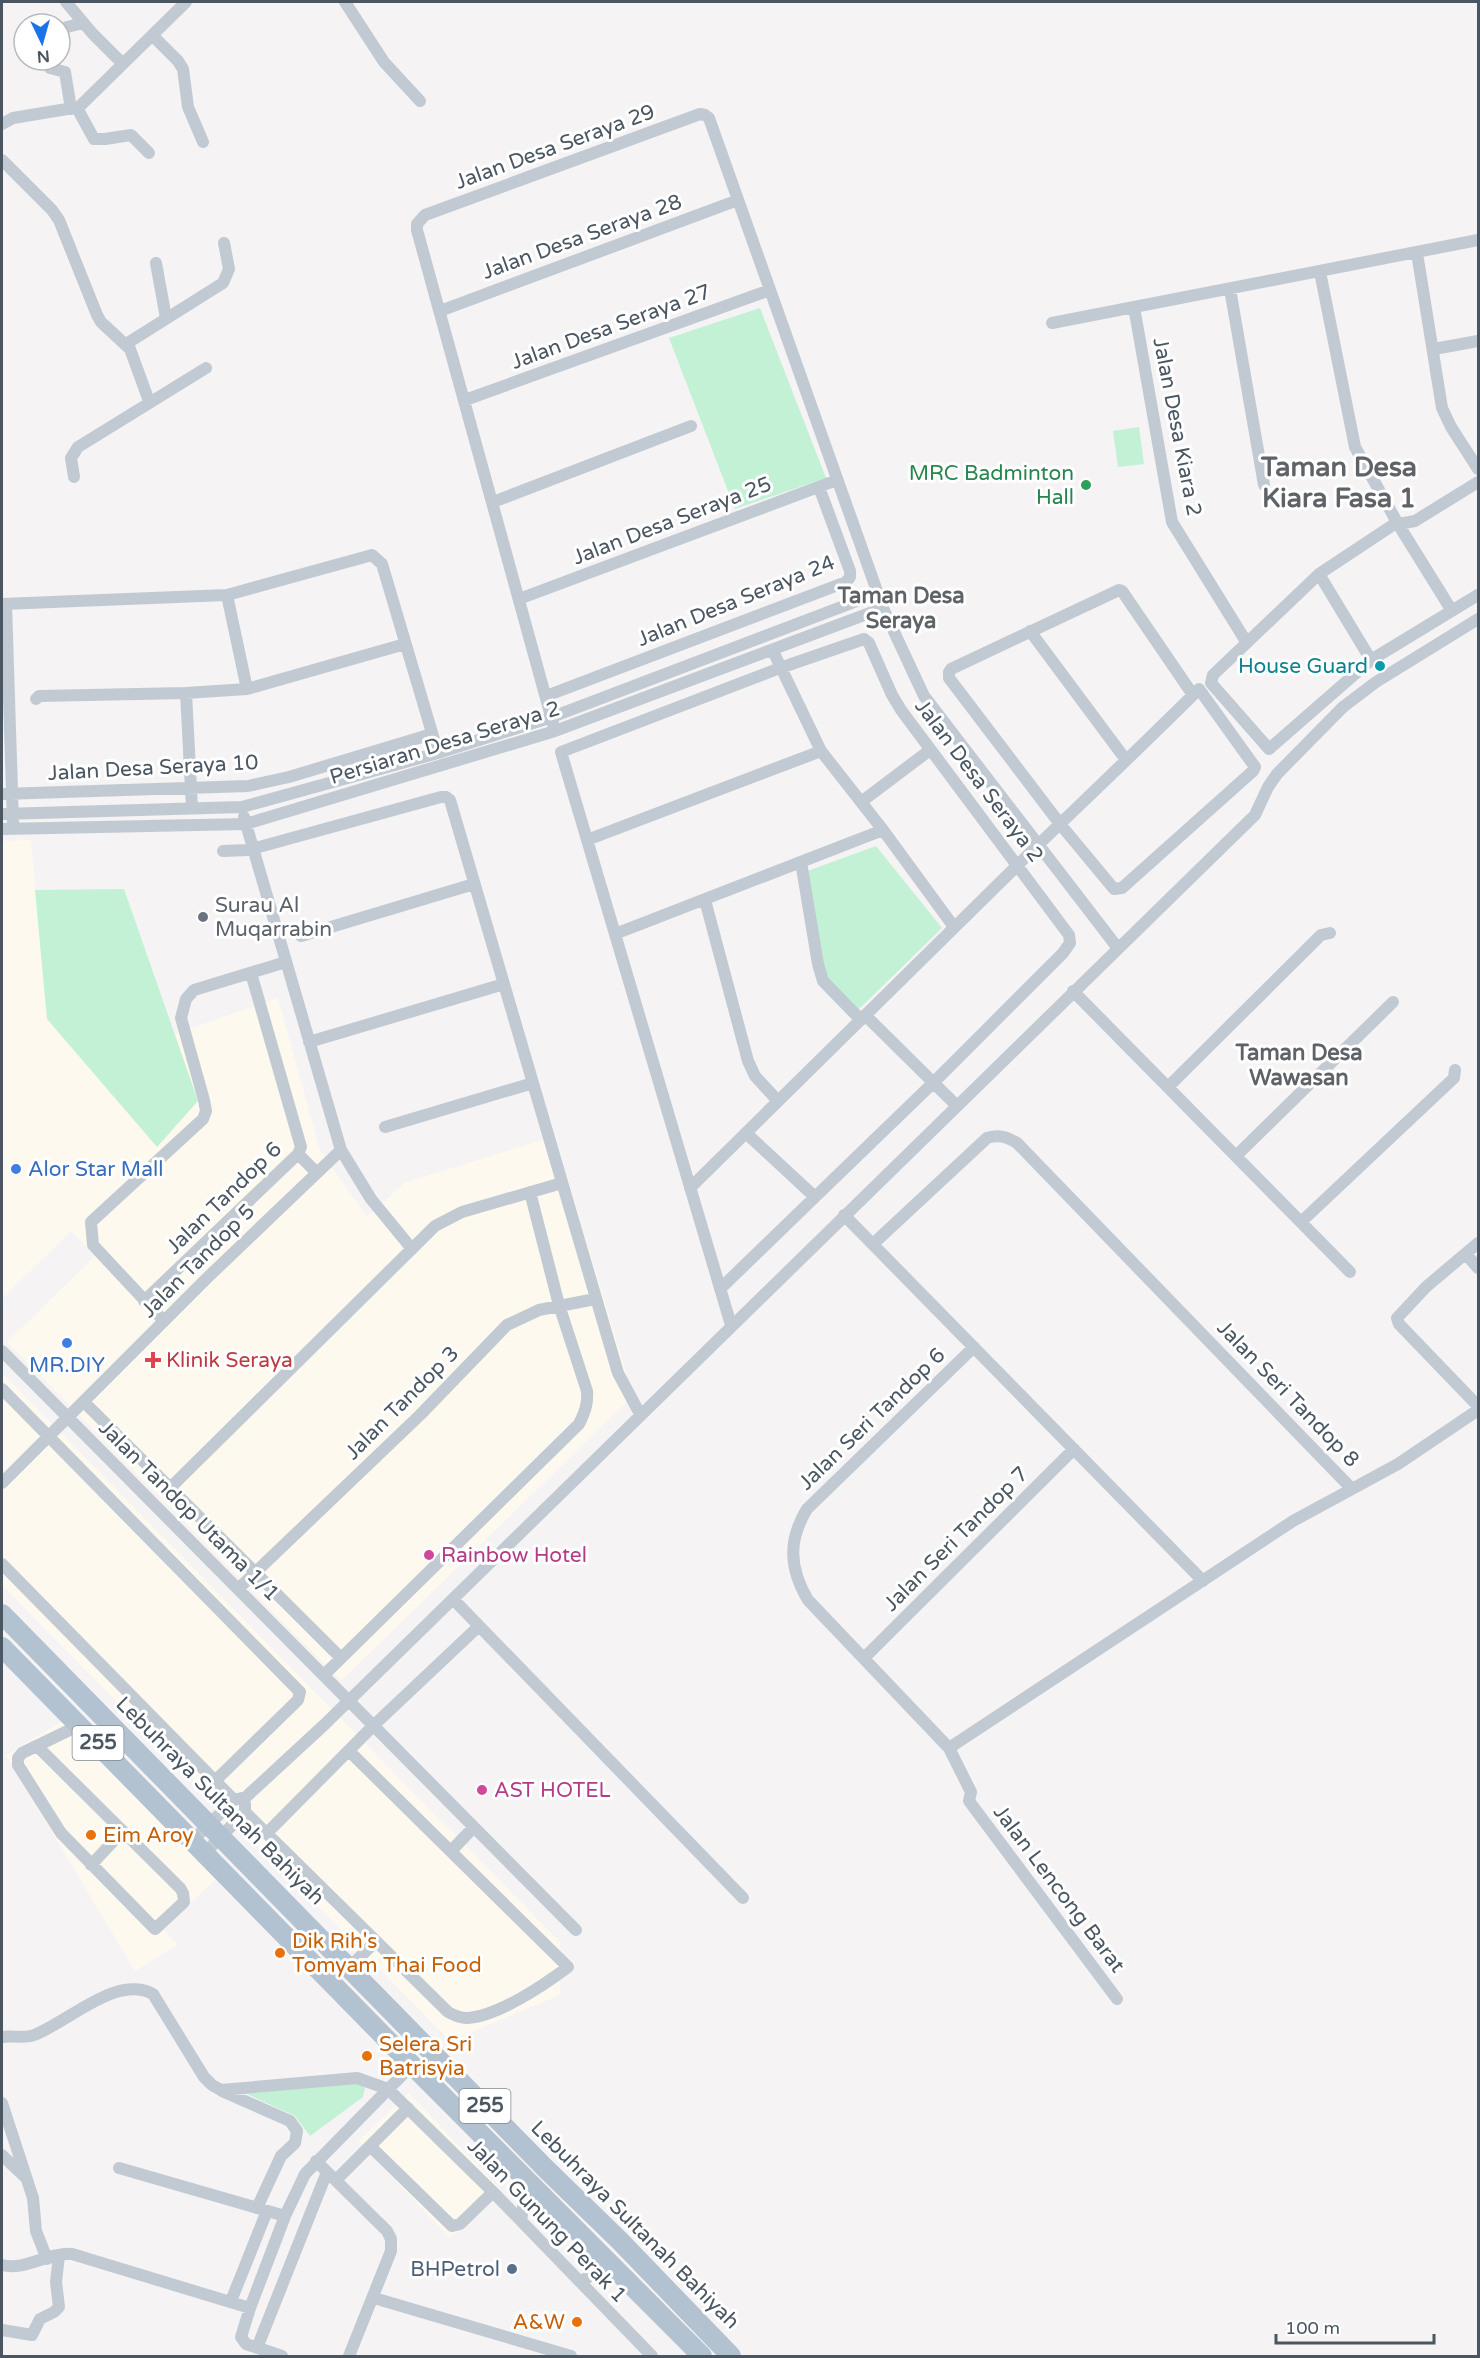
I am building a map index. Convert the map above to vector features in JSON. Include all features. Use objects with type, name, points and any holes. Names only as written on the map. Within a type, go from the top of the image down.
[{"type":"main road","name":"Lebuhraya Sultanah Bahiyah","points":[[2,1614],[190,1805],[230,1819],[350,1967],[730,2356]]},
{"type":"main road","name":"255","points":[[2,1647],[412,2065],[702,2356]]},
{"type":"main road","points":[[562,2216],[578,2200]]},
{"type":"main road","points":[[580,2234],[597,2218]]},
{"type":"street","points":[[2,124],[13,118],[74,109],[186,2]]},
{"type":"street","points":[[345,2],[384,62],[420,101]]},
{"type":"street","points":[[72,4],[83,23],[123,64]]},
{"type":"street","points":[[72,26],[83,23]]},
{"type":"street","points":[[153,36],[183,69],[188,107],[204,142]]},
{"type":"street","points":[[65,72],[74,109],[94,139],[105,140],[131,135],[149,153]]},
{"type":"street","name":"Jalan Desa Seraya 29","points":[[440,310],[417,231],[417,224],[425,215],[700,114],[705,114],[709,118],[738,200]]},
{"type":"street","points":[[2,160],[52,210],[63,230],[97,315],[107,328],[126,344],[134,358],[149,401]]},
{"type":"street","points":[[738,200],[883,609],[924,696],[1117,947]]},
{"type":"street","name":"Jalan Desa Seraya 28","points":[[440,310],[738,200]]},
{"type":"street","points":[[1052,323],[1479,240]]},
{"type":"street","points":[[126,344],[223,283],[229,269],[224,243]]},
{"type":"street","points":[[1417,253],[1442,408],[1446,419],[1479,469]]},
{"type":"street","points":[[156,263],[166,318]]},
{"type":"street","points":[[1320,272],[1355,447],[1398,524],[1452,611]]},
{"type":"street","points":[[1230,289],[1264,484]]},
{"type":"street","name":"Jalan Desa Seraya 27","points":[[465,400],[770,290]]},
{"type":"street","name":"Jalan Desa Kiara 2","points":[[1134,307],[1172,522],[1247,643]]},
{"type":"street","points":[[440,310],[555,731]]},
{"type":"street","points":[[1434,350],[1479,341]]},
{"type":"street","points":[[74,477],[71,465],[73,452],[149,401],[207,368]]},
{"type":"street","points":[[493,502],[691,426]]},
{"type":"street","name":"Jalan Desa Seraya 25","points":[[519,599],[837,480]]},
{"type":"street","points":[[1479,482],[1415,521],[1398,524],[1319,574],[1213,675],[1211,683],[1269,749],[1371,660],[1479,595]]},
{"type":"street","name":"Jalan Desa Seraya 24","points":[[546,696],[846,582],[850,577],[850,571],[819,487]]},
{"type":"street","points":[[7,829],[4,604],[227,595],[372,555],[382,564],[438,753]]},
{"type":"street","points":[[1319,574],[1371,660]]},
{"type":"street","points":[[690,1188],[954,927],[1038,845],[1060,824],[1193,695],[1199,689],[1254,762],[1253,771],[1117,890],[1114,889],[1060,824],[948,675],[951,669],[1114,591],[1122,591],[1193,695]]},
{"type":"street","name":"Persiaran Desa Seraya 2","points":[[7,814],[242,807],[438,753],[552,717],[878,593]]},
{"type":"street","points":[[227,595],[247,689]]},
{"type":"street","name":"Persiaran Desa Seraya 2","points":[[7,829],[246,824],[555,731],[883,609]]},
{"type":"street","points":[[199,1846],[230,1819],[640,1414],[1255,815],[1277,774],[1343,708],[1376,682],[1479,620]]},
{"type":"street","points":[[1030,631],[1126,760]]},
{"type":"street","name":"Jalan Desa Seraya 2","points":[[780,668],[864,639],[869,643],[891,695],[1069,934],[1070,943],[1063,953],[933,1083]]},
{"type":"street","points":[[36,699],[39,696],[186,693],[247,689],[405,644]]},
{"type":"street","points":[[773,651],[821,751],[883,830],[954,927]]},
{"type":"street","points":[[731,1325],[561,752],[780,668]]},
{"type":"street","points":[[186,693],[192,808]]},
{"type":"street","name":"Jalan Desa Seraya 10","points":[[7,794],[191,789],[269,782],[432,734]]},
{"type":"street","points":[[861,802],[930,750]]},
{"type":"street","points":[[587,840],[821,751]]},
{"type":"street","points":[[223,851],[253,849],[446,797],[450,800],[618,1373],[640,1414]]},
{"type":"street","points":[[242,807],[341,1150],[371,1199],[412,1249]]},
{"type":"street","points":[[615,934],[883,830]]},
{"type":"street","points":[[801,862],[818,964],[824,981],[956,1106]]},
{"type":"street","points":[[301,936],[474,884]]},
{"type":"street","points":[[705,900],[748,1061],[755,1076],[778,1101]]},
{"type":"street","points":[[1168,1087],[1321,935],[1330,933]]},
{"type":"street","points":[[164,1321],[93,1245],[90,1234],[91,1222],[203,1119],[206,1111],[204,1100],[181,1018],[186,999],[194,990],[286,962]]},
{"type":"street","name":"Jalan Tandop 6","points":[[144,1301],[298,1154],[301,1141],[251,973]]},
{"type":"street","points":[[309,1042],[504,984]]},
{"type":"street","points":[[1073,991],[1350,1272]]},
{"type":"street","points":[[1236,1156],[1393,1002]]},
{"type":"street","points":[[1300,1222],[1454,1078],[1455,1070]]},
{"type":"street","points":[[385,1127],[533,1083]]},
{"type":"street","points":[[720,1290],[933,1083]]},
{"type":"street","points":[[746,1133],[815,1197]]},
{"type":"street","name":"Jalan Seri Tandop 8","points":[[873,1244],[987,1138],[1007,1137],[1017,1143],[1352,1489],[1293,1521],[949,1748]]},
{"type":"street","name":"Jalan Tandop 5","points":[[2,1483],[164,1321],[341,1150]]},
{"type":"street","points":[[298,1154],[316,1172]]},
{"type":"street","points":[[170,1488],[435,1226],[447,1218],[562,1183]]},
{"type":"street","points":[[324,1675],[579,1424],[588,1402],[586,1391],[559,1305],[530,1191]]},
{"type":"street","points":[[844,1215],[1203,1581]]},
{"type":"street","points":[[1479,1243],[1426,1287],[1397,1318],[1399,1324],[1479,1406]]},
{"type":"street","points":[[1466,1254],[1479,1268]]},
{"type":"street","name":"Jalan Tandop 3","points":[[239,1588],[420,1415],[507,1325],[531,1313],[559,1305],[596,1299]]},
{"type":"street","name":"Jalan Seri Tandop 6","points":[[969,1801],[971,1792],[949,1748],[808,1600],[800,1586],[792,1547],[794,1537],[807,1509],[823,1491],[974,1347]]},
{"type":"street","name":"Jalan Tandop Utama 1/1","points":[[2,1351],[576,1930]]},
{"type":"street","points":[[2,1389],[300,1692],[298,1700],[215,1781]]},
{"type":"street","points":[[84,1402],[341,1658]]},
{"type":"street","points":[[1352,1489],[1398,1464],[1479,1410]]},
{"type":"street","name":"Jalan Seri Tandop 7","points":[[864,1658],[1074,1449]]},
{"type":"street","points":[[2,1564],[215,1781],[230,1819],[267,1833],[448,2012],[458,2017],[477,2016],[513,2002],[568,1967],[349,1751]]},
{"type":"street","points":[[453,1599],[742,1898]]},
{"type":"street","points":[[267,1833],[374,1726],[479,1626]]},
{"type":"street","points":[[37,1746],[180,1887],[184,1902],[155,1929],[61,1833],[18,1765],[20,1755],[37,1746],[80,1725]]},
{"type":"street","name":"Jalan Lencong Barat","points":[[969,1801],[1117,2000]]},
{"type":"street","points":[[199,1846],[230,1819]]},
{"type":"street","points":[[451,1851],[474,1827]]},
{"type":"street","points":[[91,1865],[123,1831]]},
{"type":"street","points":[[350,1967],[376,1941]]},
{"type":"street","points":[[2,2037],[30,2036],[111,1993],[125,1989],[145,1989],[153,1994],[204,2077],[212,2085],[290,2121],[294,2125],[298,2136],[295,2143],[281,2156],[231,2301]]},
{"type":"street","points":[[282,2356],[246,2344],[241,2337],[285,2216],[304,2174],[412,2065]]},
{"type":"street","points":[[221,2090],[357,2078],[388,2089]]},
{"type":"street","name":"Jalan Gunung Perak 1","points":[[388,2089],[493,2192],[652,2356]]},
{"type":"street","points":[[2,2103],[33,2198],[36,2231],[47,2259]]},
{"type":"street","points":[[257,2348],[332,2176],[370,2146],[408,2108]]},
{"type":"street","points":[[370,2146],[452,2226],[460,2224],[493,2192]]},
{"type":"street","points":[[2,2155],[25,2177]]},
{"type":"street","points":[[316,2162],[387,2231],[391,2239],[391,2251],[349,2356]]},
{"type":"street","points":[[119,2168],[285,2216]]},
{"type":"street","points":[[521,2221],[527,2181]]},
{"type":"street","points":[[2,2265],[19,2266],[59,2255],[72,2254],[250,2308]]},
{"type":"street","points":[[2,2330],[32,2335],[40,2319],[59,2307],[56,2282],[59,2255]]},
{"type":"street","points":[[580,2282],[610,2264]]},
{"type":"street","points":[[374,2298],[571,2356]]},
{"type":"shaded area","points":[[31,840],[47,1019],[198,1101],[175,1034],[278,998],[320,1150],[367,1217],[404,1183],[555,1136],[633,1396],[341,1681],[7,1342],[95,1256],[71,1231],[2,1299],[2,841]]},
{"type":"shaded area","points":[[2,1373],[560,1942],[560,1995],[450,2041],[2,1585]]},
{"type":"shaded area","points":[[63,1721],[217,1878],[163,1929],[178,1945],[135,1971],[6,1755]]},
{"type":"shaded area","points":[[409,2093],[501,2190],[450,2238],[358,2141]]},
{"type":"green space","points":[[760,308],[826,478],[735,509],[669,338]]},
{"type":"green space","points":[[1139,427],[1144,464],[1118,467],[1113,431]]},
{"type":"green space","points":[[876,846],[942,928],[858,1010],[827,979],[802,873]]},
{"type":"green space","points":[[124,889],[198,1101],[157,1147],[47,1019],[35,890]]},
{"type":"green space","points":[[356,2081],[365,2088],[363,2097],[310,2136],[295,2116],[247,2094]]},
{"type":"place","name":"MRC Badminton Hall","points":[[1086,485]]},
{"type":"place","name":"House Guard","points":[[1380,666]]},
{"type":"place","name":"Surau Al Muqarrabin","points":[[203,917]]},
{"type":"place","name":"Alor Star Mall","points":[[16,1169]]},
{"type":"place","name":"MR.DIY","points":[[67,1343]]},
{"type":"place","name":"Klinik Seraya","points":[[153,1360]]},
{"type":"place","name":"Rainbow Hotel","points":[[429,1555]]},
{"type":"place","name":"AST HOTEL","points":[[482,1790]]},
{"type":"place","name":"Eim Aroy","points":[[91,1835]]},
{"type":"place","name":"Dik Rih's Tomyam Thai Food","points":[[280,1953]]},
{"type":"place","name":"Selera Sri Batrisyia","points":[[367,2056]]},
{"type":"place","name":"BHPetrol","points":[[512,2269]]},
{"type":"place","name":"A&W","points":[[577,2322]]},
{"type":"district","name":"Taman Desa Kiara Fasa 1","points":[[1339,482]]},
{"type":"district","name":"Taman Desa Seraya","points":[[901,608]]},
{"type":"district","name":"Taman Desa Wawasan","points":[[1299,1066]]}]
